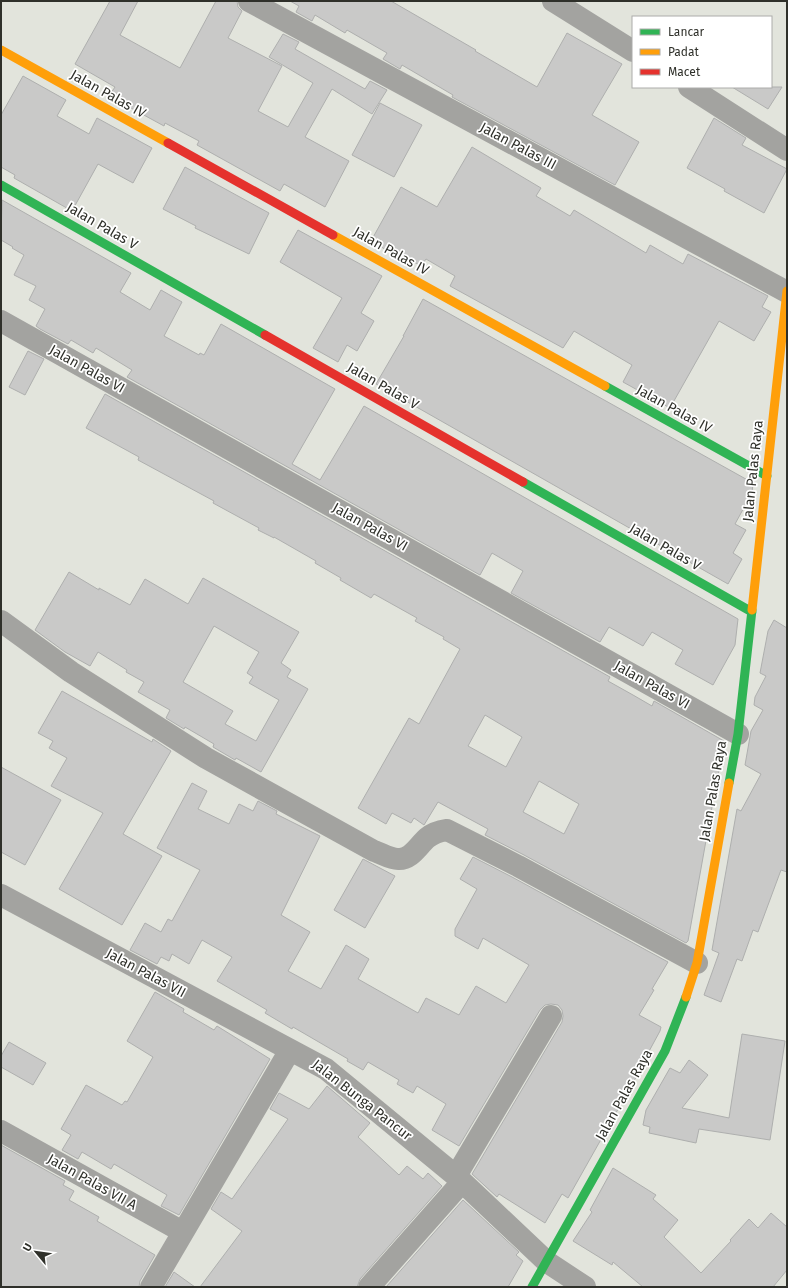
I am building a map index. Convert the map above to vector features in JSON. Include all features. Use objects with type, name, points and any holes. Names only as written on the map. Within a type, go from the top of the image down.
[{"type":"street","name":"Jalan Palas III","points":[[249,1],[787,291]]},
{"type":"street","points":[[553,1],[632,50]]},
{"type":"street","name":"Jalan Palas IV","points":[[1,50],[767,476]]},
{"type":"street","points":[[691,88],[787,150]]},
{"type":"street","name":"Jalan Palas V","points":[[1,185],[752,612]]},
{"type":"street","name":"Jalan Palas Raya","points":[[547,1262],[665,1051],[683,1006],[697,963],[738,734],[787,291]]},
{"type":"street","name":"Jalan Palas VI","points":[[1,321],[738,734]]},
{"type":"street","points":[[1,621],[71,672],[206,758],[374,851],[394,859],[404,859],[412,854],[427,838],[438,832],[447,830],[518,866],[697,963]]},
{"type":"street","name":"Jalan Palas VII","points":[[1,895],[290,1050]]},
{"type":"street","points":[[369,1287],[459,1179],[551,1016]]},
{"type":"street","points":[[151,1287],[290,1050]]},
{"type":"street","name":"Jalan Bunga Pancur","points":[[290,1050],[306,1057],[326,1069],[459,1179],[547,1262],[585,1287]]},
{"type":"street","name":"Jalan Palas VII A","points":[[1,1131],[183,1232]]},
{"type":"street","points":[[532,1287],[547,1262]]},
{"type":"building","points":[[110,1],[138,1],[120,35],[180,68],[216,1],[237,1],[238,7],[242,11],[228,38],[282,66],[258,111],[288,127],[313,83],[269,57],[283,34],[299,42],[295,49],[365,89],[370,81],[387,90],[372,114],[332,89],[305,137],[349,161],[325,207],[284,184],[280,191],[197,145],[199,141],[165,123],[164,126],[109,96],[115,87],[75,64]]},
{"type":"building","points":[[290,1],[391,1],[537,87],[567,33],[622,64],[592,115],[639,142],[615,185],[452,97],[453,95],[402,65],[400,69],[383,59],[387,53],[347,30],[345,33],[315,15],[312,21],[296,12],[299,6]]},
{"type":"building","points":[[23,76],[66,100],[57,116],[89,134],[97,118],[152,148],[133,183],[98,164],[72,211],[14,178],[15,175],[1,167],[1,115]]},
{"type":"building","points":[[782,87],[768,109],[734,88]]},
{"type":"building","points":[[380,103],[422,125],[394,177],[352,155]]},
{"type":"building","points":[[714,118],[746,138],[742,145],[787,169],[764,213],[687,168]]},
{"type":"building","points":[[472,147],[541,188],[536,196],[570,216],[574,210],[646,253],[650,245],[683,264],[688,254],[768,296],[762,307],[771,312],[754,341],[719,321],[670,408],[623,382],[632,365],[574,331],[563,348],[450,286],[455,276],[426,259],[421,266],[397,252],[395,255],[371,241],[401,187],[437,207]]},
{"type":"building","points":[[185,167],[269,213],[249,254],[195,228],[196,226],[163,209]]},
{"type":"building","points":[[2,200],[131,273],[120,292],[150,310],[161,290],[182,302],[164,336],[199,355],[200,353],[204,355],[221,324],[335,389],[292,464],[320,480],[364,406],[738,619],[735,645],[713,685],[675,664],[683,650],[652,632],[643,646],[609,627],[600,642],[511,593],[523,571],[492,553],[480,575],[127,377],[132,370],[96,348],[93,353],[71,340],[68,344],[40,329],[36,326],[45,309],[29,300],[36,286],[14,275],[24,255],[1,240]]},
{"type":"building","points":[[298,230],[382,276],[361,313],[374,321],[357,351],[347,345],[338,362],[313,348],[342,298],[280,262]]},
{"type":"building","points":[[423,299],[753,483],[752,493],[735,524],[746,530],[733,553],[742,559],[728,584],[376,384],[404,336]]},
{"type":"building","points":[[28,351],[44,359],[25,395],[9,387]]},
{"type":"building","points":[[105,394],[610,677],[608,681],[652,706],[654,701],[724,741],[717,782],[710,793],[714,796],[688,941],[686,943],[485,835],[488,829],[438,802],[424,825],[414,818],[411,823],[392,813],[386,824],[358,808],[409,718],[419,724],[460,649],[443,639],[444,637],[415,621],[417,618],[374,594],[371,598],[340,580],[341,578],[315,563],[316,561],[274,537],[258,530],[259,528],[213,503],[214,501],[138,460],[139,457],[86,428]],"holes":[[[485,715],[522,737],[506,767],[468,746]],[[539,781],[579,804],[564,834],[523,812]]]},
{"type":"building","points":[[69,572],[99,590],[99,588],[130,605],[145,579],[188,604],[203,578],[299,632],[281,663],[291,670],[287,677],[308,689],[261,772],[236,758],[235,760],[213,747],[214,744],[166,718],[170,710],[138,692],[144,682],[126,672],[127,670],[98,652],[90,666],[65,652],[35,630]],"holes":[[[214,626],[259,652],[247,673],[253,677],[249,683],[279,700],[256,741],[225,724],[233,711],[183,682]]]},
{"type":"building","points":[[774,620],[787,628],[787,872],[781,870],[758,932],[753,930],[742,961],[737,959],[721,1002],[704,995],[719,953],[712,950],[737,809],[741,811],[761,774],[745,765],[751,731],[763,710],[754,705],[755,697],[766,676],[760,673],[768,631]]},
{"type":"building","points":[[62,691],[152,742],[153,739],[171,751],[123,834],[162,856],[122,925],[59,889],[103,813],[51,786],[67,758],[49,748],[53,741],[38,733]]},
{"type":"building","points":[[1,767],[61,800],[25,865],[1,852]]},
{"type":"building","points":[[192,783],[207,791],[198,809],[229,824],[239,804],[253,811],[258,801],[277,811],[276,814],[320,836],[281,915],[310,932],[288,971],[321,989],[346,945],[369,959],[358,979],[418,1013],[426,998],[459,1015],[476,986],[506,1003],[529,965],[483,938],[478,949],[455,936],[455,929],[477,889],[460,879],[473,857],[668,962],[639,1015],[661,1027],[660,1031],[647,1055],[648,1056],[568,1198],[562,1194],[545,1223],[499,1194],[497,1197],[472,1174],[562,1022],[562,1010],[558,1005],[545,1005],[540,1010],[459,1146],[432,1130],[446,1104],[417,1086],[413,1093],[397,1084],[399,1080],[368,1062],[363,1070],[347,1061],[348,1059],[293,1027],[292,1029],[265,1013],[267,1010],[217,981],[232,957],[202,940],[189,964],[172,954],[169,961],[161,957],[157,964],[130,950],[145,923],[161,932],[168,919],[172,921],[200,870],[157,848]]},
{"type":"building","points":[[363,859],[395,876],[365,928],[334,910]]},
{"type":"building","points":[[155,992],[184,1009],[183,1012],[214,1030],[217,1026],[270,1059],[179,1215],[161,1206],[167,1195],[114,1164],[111,1169],[82,1152],[78,1159],[62,1150],[71,1135],[61,1129],[86,1085],[122,1105],[125,1101],[127,1102],[153,1057],[127,1041]]},
{"type":"building","points":[[742,1034],[785,1041],[770,1140],[699,1129],[696,1143],[649,1133],[650,1127],[643,1125],[646,1110],[670,1068],[680,1073],[689,1060],[708,1075],[682,1108],[729,1118]]},
{"type":"building","points":[[9,1042],[46,1063],[33,1085],[1,1067],[1,1056]]},
{"type":"building","points":[[327,1086],[370,1123],[358,1137],[399,1175],[407,1166],[423,1179],[428,1173],[442,1186],[360,1279],[357,1287],[200,1287],[242,1231],[211,1209],[221,1192],[232,1199],[288,1119],[270,1109],[279,1093],[309,1109]]},
{"type":"building","points":[[1,1145],[65,1181],[63,1185],[74,1191],[69,1200],[99,1217],[97,1221],[155,1255],[140,1281],[139,1287],[1,1287]]},
{"type":"building","points":[[613,1168],[656,1195],[653,1199],[678,1220],[664,1237],[701,1273],[749,1219],[758,1228],[771,1213],[787,1227],[787,1270],[773,1287],[643,1287],[613,1262],[612,1265],[573,1241],[592,1212],[590,1210]]},
{"type":"building","points":[[463,1200],[519,1252],[516,1255],[523,1261],[508,1287],[386,1287]]},
{"type":"building","points":[[174,1272],[195,1287],[165,1287]]},
{"type":"traffic: fast","points":[[1,185],[265,335]]},
{"type":"traffic: fast","points":[[605,386],[767,476]]},
{"type":"traffic: fast","points":[[523,482],[752,612]]},
{"type":"traffic: fast","points":[[729,783],[738,734],[752,610]]},
{"type":"traffic: fast","points":[[532,1287],[665,1051],[686,997]]},
{"type":"traffic: slow","points":[[1,50],[168,143]]},
{"type":"traffic: slow","points":[[333,235],[605,386]]},
{"type":"traffic: slow","points":[[752,610],[787,291]]},
{"type":"traffic: slow","points":[[686,997],[697,963],[729,783]]},
{"type":"traffic: jam","points":[[168,143],[333,235]]},
{"type":"traffic: jam","points":[[265,335],[523,482]]}]
